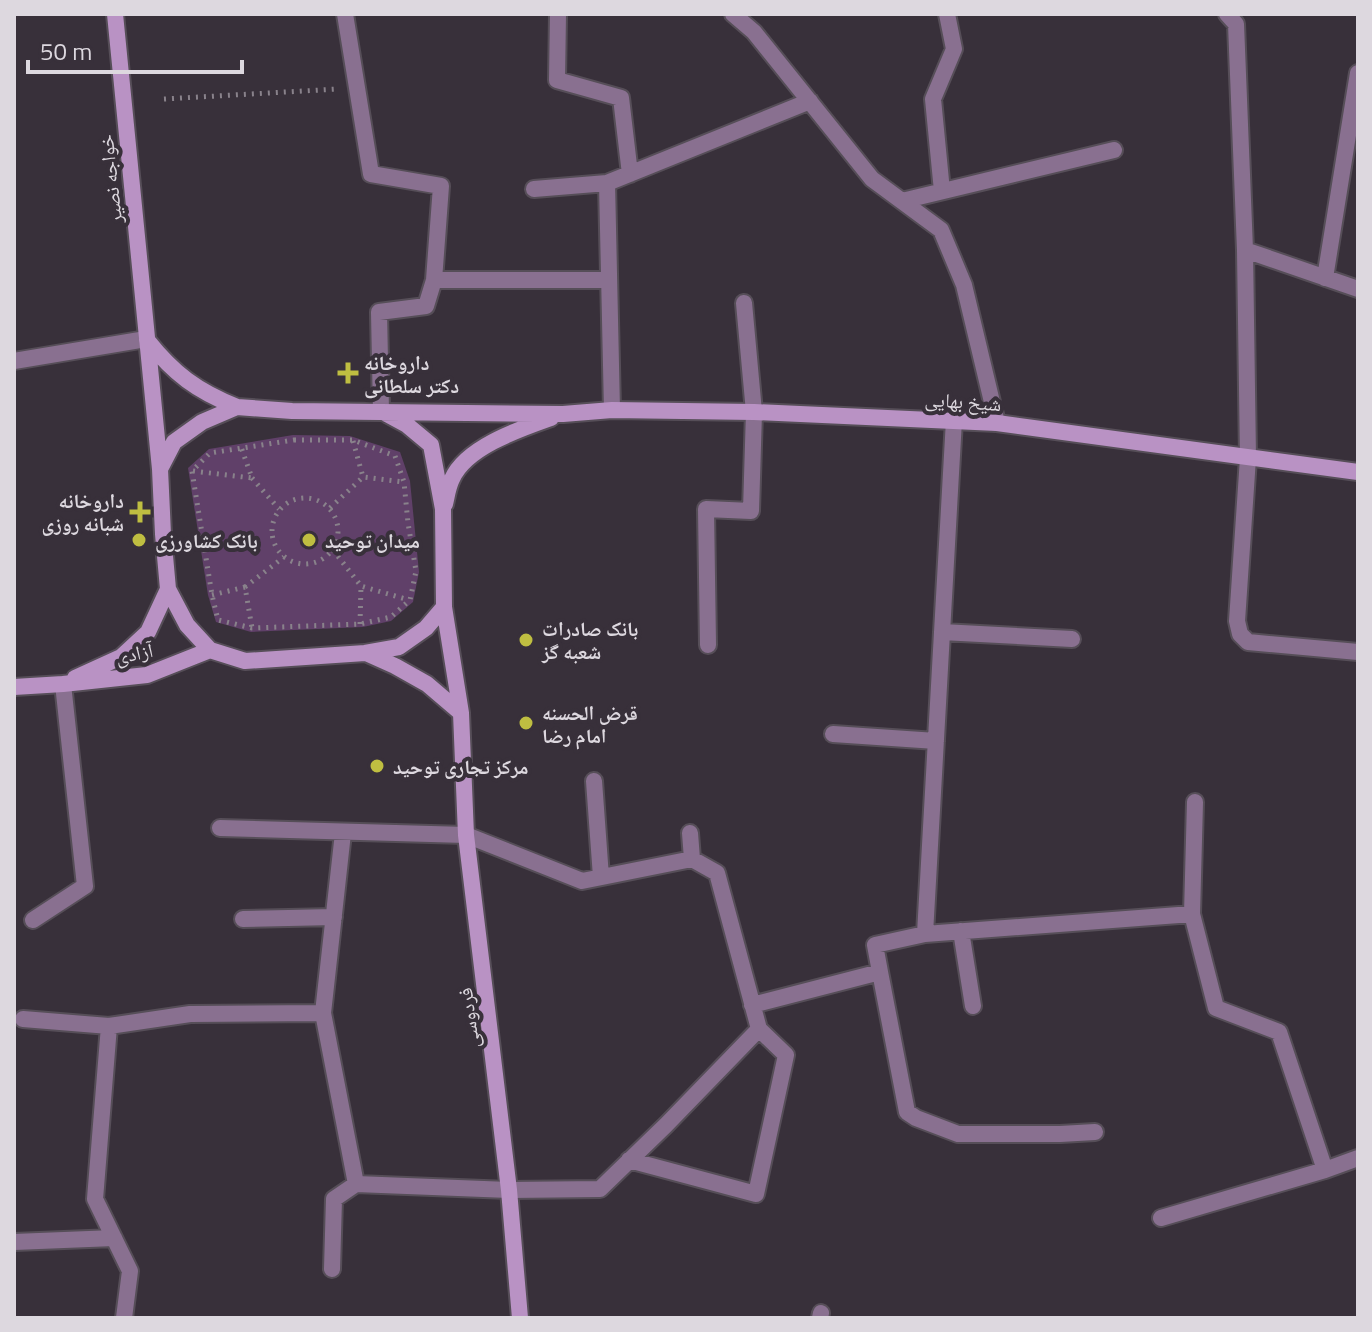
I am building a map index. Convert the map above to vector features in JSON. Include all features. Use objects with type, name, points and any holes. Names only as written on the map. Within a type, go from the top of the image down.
[{"type":"street","name":"خواجه نصیر","points":[[115,14],[160,469]]},
{"type":"street","points":[[345,14],[371,174],[441,186],[434,280],[426,306],[379,312],[381,411]]},
{"type":"street","points":[[558,14],[557,80],[621,98],[630,174]]},
{"type":"street","points":[[942,191],[933,99],[954,49],[947,14]]},
{"type":"street","points":[[1227,14],[1236,24],[1245,250],[1248,458],[1237,621],[1240,634],[1248,642],[1358,652]]},
{"type":"street","points":[[742,16],[872,179],[941,230],[964,285],[997,423]]},
{"type":"street","points":[[1325,278],[1358,73]]},
{"type":"street","points":[[534,189],[607,183],[810,101]]},
{"type":"street","points":[[902,201],[1114,150]]},
{"type":"street","points":[[607,183],[612,410]]},
{"type":"street","points":[[1245,250],[1358,289]]},
{"type":"street","points":[[434,280],[609,280]]},
{"type":"street","points":[[708,645],[706,509],[751,511],[754,412],[744,303]]},
{"type":"street","points":[[14,361],[146,339],[166,364],[186,381],[237,407],[292,411],[381,411],[407,425],[431,445],[443,509],[444,607],[426,628],[399,647],[365,653],[245,661],[210,650],[187,625],[168,589],[160,469],[174,442],[202,422],[237,407]]},
{"type":"street","name":"شیخ بهایی","points":[[381,411],[563,414],[612,410],[754,412],[954,420],[997,423],[1358,472]]},
{"type":"street","name":"شیخ بهایی","points":[[443,509],[452,477],[471,455],[516,431],[563,414]]},
{"type":"street","points":[[925,934],[954,420]]},
{"type":"street","name":"آزادی","points":[[63,684],[121,657],[148,632],[168,589]]},
{"type":"street","name":"فردوسی","points":[[444,607],[461,713],[466,835],[509,1190],[520,1318]]},
{"type":"street","points":[[942,632],[1072,639]]},
{"type":"street","name":"آزادی","points":[[14,687],[147,675],[210,650]]},
{"type":"street","points":[[365,653],[427,684],[461,713]]},
{"type":"street","points":[[33,920],[85,886],[63,684]]},
{"type":"street","points":[[833,734],[936,741]]},
{"type":"street","points":[[594,781],[601,877]]},
{"type":"street","points":[[1195,802],[1192,914],[1216,1008],[1279,1032],[1325,1170]]},
{"type":"street","points":[[220,828],[466,835],[582,881],[692,859],[717,873],[759,1029],[786,1055],[756,1194],[629,1160]]},
{"type":"street","points":[[343,833],[323,1013],[356,1184]]},
{"type":"street","points":[[690,833],[692,859]]},
{"type":"street","points":[[1095,1132],[958,1134],[907,1112],[875,945],[925,934],[1192,914]]},
{"type":"street","points":[[243,919],[334,917]]},
{"type":"street","points":[[961,931],[973,1006]]},
{"type":"street","points":[[752,1005],[880,972]]},
{"type":"street","points":[[23,1019],[109,1026],[190,1014],[323,1013]]},
{"type":"street","points":[[109,1026],[95,1199],[130,1271],[124,1318]]},
{"type":"street","points":[[332,1269],[334,1199],[356,1184],[509,1190],[600,1189],[759,1029]]},
{"type":"street","points":[[1161,1218],[1358,1158]]},
{"type":"street","points":[[14,1242],[114,1238]]},
{"type":"path","points":[[164,99],[357,88]]},
{"type":"path","points":[[294,440],[353,440],[395,456],[404,482],[416,571],[410,600],[391,617],[360,624],[252,628],[218,620],[192,471],[210,453],[294,440]]},
{"type":"path","points":[[353,440],[363,477]]},
{"type":"path","points":[[241,447],[252,478],[279,509]]},
{"type":"path","points":[[192,471],[252,478]]},
{"type":"path","points":[[363,477],[404,482]]},
{"type":"path","points":[[330,508],[363,477]]},
{"type":"path","points":[[299,498],[321,501],[330,508],[339,528],[333,550],[315,563],[294,562],[284,557],[273,540],[272,529],[279,509],[299,498]]},
{"type":"path","points":[[333,550],[361,586],[410,600]]},
{"type":"path","points":[[212,595],[245,587],[284,557]]},
{"type":"path","points":[[360,624],[361,586]]},
{"type":"path","points":[[245,587],[252,628]]},
{"type":"shaded area","points":[[293,435],[350,436],[400,452],[410,481],[419,572],[413,602],[391,621],[363,627],[251,632],[216,622],[208,595],[188,468],[209,449]]},
{"type":"place","name":"داروخانه دکتر سلطانی","points":[[348,373]]},
{"type":"place","name":"داروخانه شبانه روزی","points":[[140,512]]},
{"type":"place","name":"بانک کشاورزی","points":[[139,540]]},
{"type":"place","name":"میدان توحید","points":[[309,540]]},
{"type":"place","name":"بانک صادرات شعبه گز","points":[[526,640]]},
{"type":"place","name":"قرض الحسنه امام رضا","points":[[526,723]]},
{"type":"place","name":"مرکز تجاری توحید","points":[[377,766]]}]
